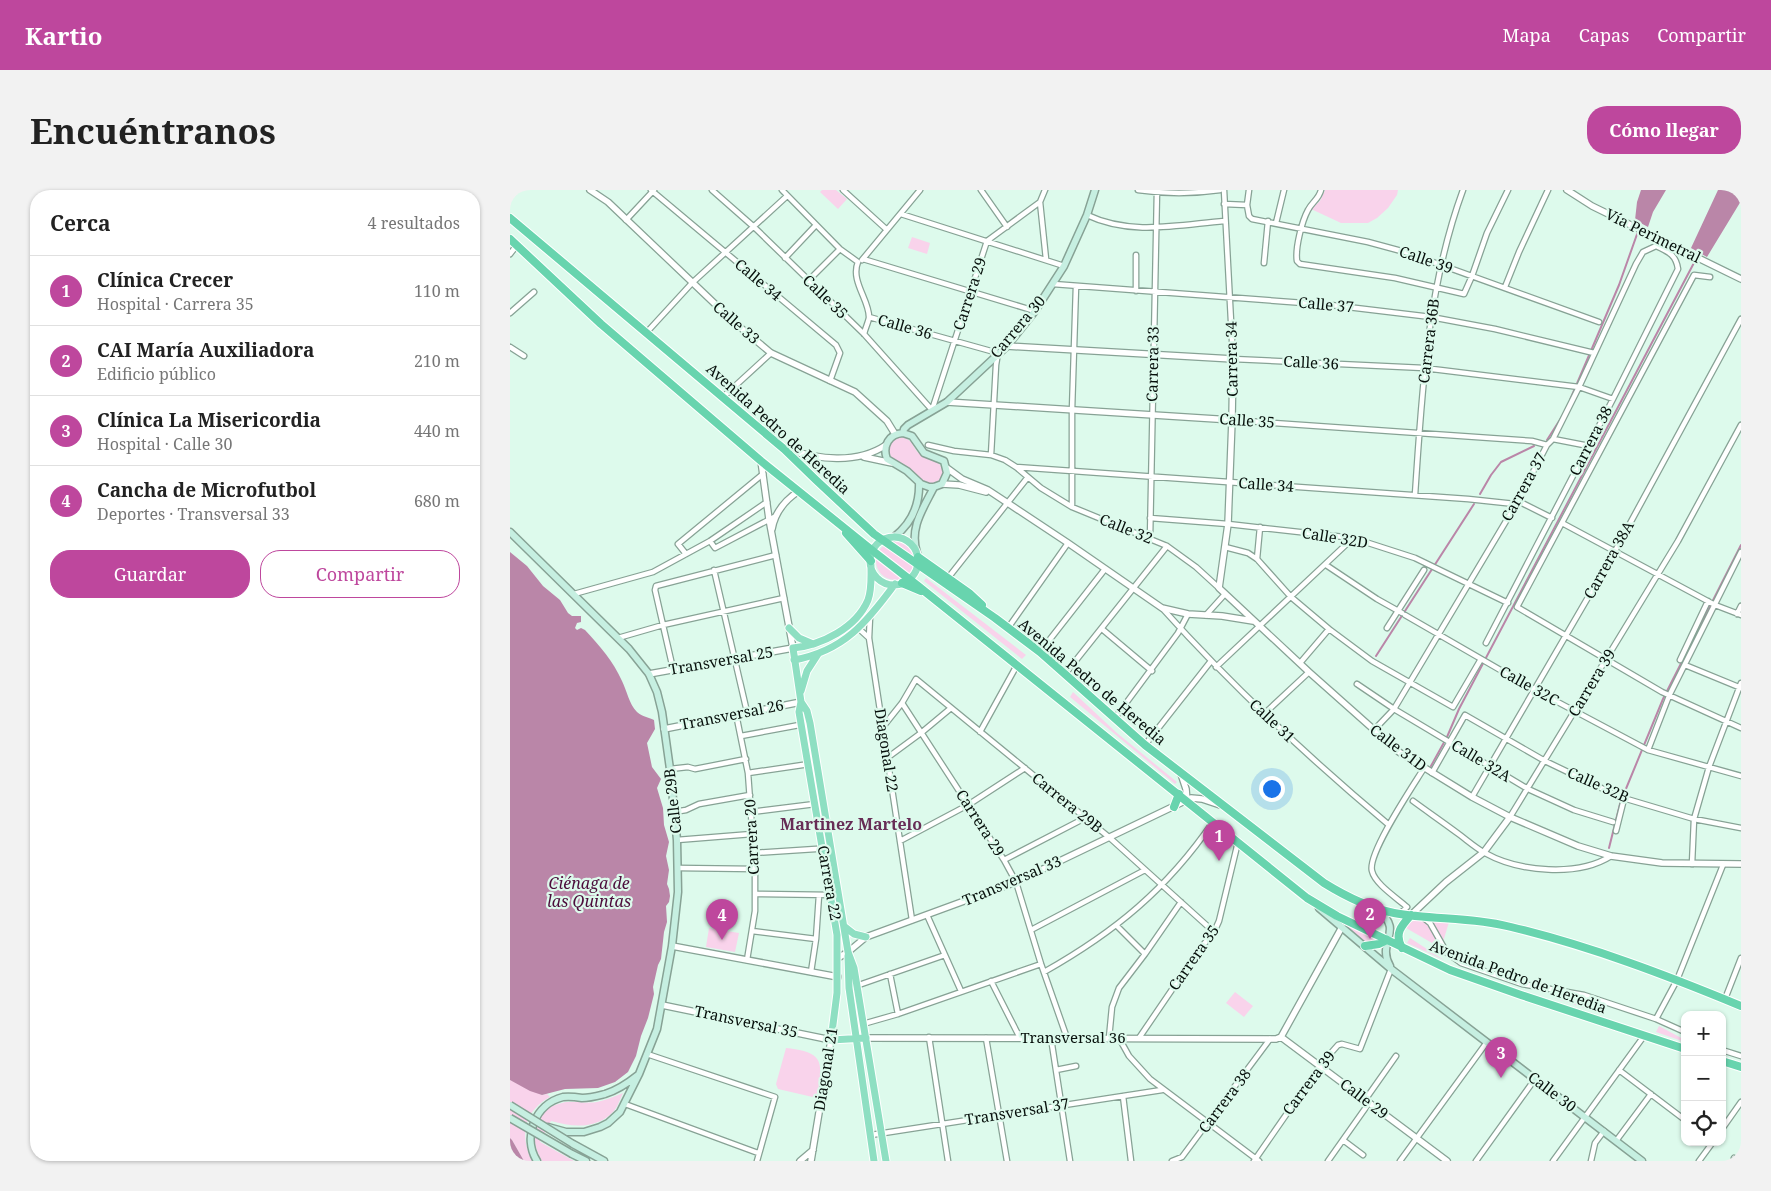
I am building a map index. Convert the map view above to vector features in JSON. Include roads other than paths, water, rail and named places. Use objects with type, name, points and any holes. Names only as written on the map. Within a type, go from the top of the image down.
[{"type":"highway","name":"Avenida Pedro de Heredia","points":[[510,218],[724,397],[784,449],[845,507],[888,538],[918,566],[996,618],[1040,652],[1145,745],[1317,877],[1341,893],[1378,909],[1400,914],[1486,922],[1588,948],[1677,980],[1741,1006]]},
{"type":"highway","name":"Avenida Pedro de Heredia","points":[[512,242],[600,324],[761,461],[1307,898],[1337,916],[1436,964],[1474,979],[1681,1048]]},
{"type":"highway","points":[[835,520],[871,563]]},
{"type":"highway","points":[[918,555],[970,593],[996,618]]},
{"type":"highway","points":[[899,584],[930,595]]},
{"type":"highway","points":[[1174,807],[1179,794]]},
{"type":"highway","points":[[1402,948],[1398,940],[1398,932],[1415,916]]},
{"type":"highway","points":[[1365,946],[1374,946],[1387,940]]},
{"type":"highway","points":[[1726,1062],[1741,1067]]},
{"type":"main road","name":"Carrera 30","points":[[903,433],[905,426],[947,402],[1007,346],[1035,310],[1064,266],[1087,215],[1095,190]]},
{"type":"main road","points":[[903,433],[908,434],[914,439],[924,453],[942,460],[947,468],[942,484],[934,487],[924,486],[907,471],[892,463],[886,456],[886,445],[891,437],[895,434],[903,433]]},
{"type":"main road","points":[[793,648],[813,644],[840,632],[851,622],[868,600],[873,551],[907,524],[916,508],[919,482]]},
{"type":"main road","points":[[794,660],[819,653],[844,640],[859,629],[899,584],[910,579],[918,566],[918,555],[914,538],[915,528],[934,487]]},
{"type":"main road","name":"Calle 29B","points":[[510,532],[618,638],[649,674],[657,692],[664,729],[677,840],[676,911],[672,946],[657,1029],[639,1074],[625,1104],[615,1118],[600,1127],[584,1132],[566,1132],[546,1127]]},
{"type":"main road","points":[[888,538],[900,538],[910,543],[918,555]]},
{"type":"main road","points":[[871,563],[880,579],[890,584],[899,584]]},
{"type":"main road","points":[[789,628],[799,638],[813,644]]},
{"type":"main road","name":"Carrera 22","points":[[793,648],[801,702],[807,711],[806,724],[812,764],[815,805],[837,935],[838,977]]},
{"type":"main road","points":[[801,702],[803,681],[819,653]]},
{"type":"main road","name":"Carrera 22","points":[[812,764],[823,803],[848,952],[854,968],[852,987],[856,1038],[874,1161]]},
{"type":"main road","name":"Calle 30","points":[[1307,898],[1391,969],[1642,1161]]},
{"type":"main road","points":[[1365,903],[1378,910],[1389,922],[1390,933],[1385,955],[1391,969]]},
{"type":"main road","points":[[845,927],[854,934],[866,938]]},
{"type":"main road","points":[[838,977],[852,987]]},
{"type":"main road","name":"Diagonal 21","points":[[831,1040],[836,1010],[838,977]]},
{"type":"main road","name":"Carrera 22","points":[[852,987],[858,996],[886,1161]]},
{"type":"main road","points":[[831,1040],[866,1038]]},
{"type":"main road","points":[[537,1161],[532,1150],[530,1135],[532,1126],[541,1110],[548,1104],[562,1097],[589,1098],[613,1091],[624,1086],[639,1074]]},
{"type":"main road","points":[[510,1105],[604,1161]]},
{"type":"main road","points":[[510,1118],[586,1161]]},
{"type":"street","name":"Calle 33","points":[[590,190],[608,202],[735,324],[770,353],[855,392],[887,421],[895,434]]},
{"type":"street","name":"Calle 35","points":[[712,190],[754,227],[864,334],[932,410]]},
{"type":"street","points":[[782,190],[840,249],[858,262]]},
{"type":"street","points":[[864,334],[869,317],[856,275],[858,262],[863,259],[920,190]]},
{"type":"street","points":[[981,190],[1006,227]]},
{"type":"street","points":[[1044,190],[1040,202],[1046,259]]},
{"type":"street","points":[[1138,190],[1189,194],[1222,190]]},
{"type":"street","name":"Carrera 34","points":[[1219,588],[1228,524],[1233,359],[1231,297],[1222,190]]},
{"type":"street","points":[[1224,204],[1248,205],[1249,190]]},
{"type":"street","points":[[1276,223],[1284,190]]},
{"type":"street","points":[[1321,190],[1318,199],[1306,213],[1296,256],[1297,261],[1307,266],[1395,278],[1464,294],[1487,233],[1508,190]]},
{"type":"street","name":"Carrera 36B","points":[[1415,495],[1424,368],[1431,316],[1441,264],[1463,190]]},
{"type":"street","points":[[1505,287],[1548,190]]},
{"type":"street","name":"Vía Perimetral","points":[[1567,190],[1592,206],[1741,279]]},
{"type":"street","points":[[626,220],[653,191]]},
{"type":"street","name":"Calle 34","points":[[653,191],[836,345],[840,354],[830,381]]},
{"type":"street","points":[[847,191],[886,229]]},
{"type":"street","name":"Carrera 33","points":[[1150,539],[1157,191]]},
{"type":"street","points":[[647,332],[692,283],[787,196]]},
{"type":"street","name":"Carrera 29","points":[[932,410],[987,241],[1040,202]]},
{"type":"street","name":"Calle 39","points":[[1248,205],[1248,216],[1252,219],[1368,242],[1441,264],[1599,322]]},
{"type":"street","points":[[901,214],[1064,266]]},
{"type":"street","points":[[1087,215],[1122,227],[1156,228],[1224,221]]},
{"type":"street","points":[[1264,263],[1268,222]]},
{"type":"street","points":[[785,258],[816,225]]},
{"type":"street","name":"Carrera 37","points":[[1374,730],[1394,709],[1411,682],[1547,445],[1553,439],[1592,353],[1636,264],[1643,252],[1656,246],[1659,239]]},
{"type":"street","points":[[510,254],[512,242]]},
{"type":"street","name":"Carrera 38","points":[[1486,643],[1589,446],[1678,269],[1676,260],[1668,252],[1656,246]]},
{"type":"street","points":[[808,281],[840,249]]},
{"type":"street","points":[[1136,255],[1136,291]]},
{"type":"street","points":[[863,259],[1035,310]]},
{"type":"street","name":"Carrera 38","points":[[1566,637],[1517,607],[1694,275],[1710,277]]},
{"type":"street","name":"Calle 37","points":[[1053,284],[1331,305],[1431,316],[1495,329],[1592,353]]},
{"type":"street","points":[[1072,507],[1072,410],[1076,286]]},
{"type":"street","points":[[510,313],[534,292]]},
{"type":"street","name":"Calle 36","points":[[869,317],[998,353]]},
{"type":"street","name":"Carrera 38A","points":[[1472,797],[1615,551],[1741,319]]},
{"type":"street","name":"Calle 36","points":[[1007,346],[1424,368],[1578,387],[1613,399]]},
{"type":"street","points":[[510,347],[524,356]]},
{"type":"street","points":[[724,397],[770,353]]},
{"type":"street","points":[[991,455],[998,353]]},
{"type":"street","name":"Calle 35","points":[[947,402],[1532,440],[1547,445]]},
{"type":"street","name":"Carrera 39","points":[[1415,916],[1446,882],[1484,852],[1510,818],[1678,541],[1741,425]]},
{"type":"street","points":[[1553,439],[1589,446]]},
{"type":"street","points":[[862,457],[886,445]]},
{"type":"street","points":[[928,445],[954,451],[991,455],[1016,467]]},
{"type":"street","points":[[784,449],[826,457],[862,457],[892,463]]},
{"type":"street","name":"Carrera 22","points":[[761,461],[769,519],[793,648]]},
{"type":"street","name":"Calle 34","points":[[1016,467],[1516,502],[1552,518]]},
{"type":"street","name":"Calle 32","points":[[1016,467],[1041,488],[1072,507],[1167,546],[1196,567],[1219,588]]},
{"type":"street","name":"Calle 31","points":[[947,468],[962,479],[988,490],[1008,503],[1162,608],[1216,667],[1264,714],[1344,787],[1390,825]]},
{"type":"street","points":[[686,554],[678,544],[763,474]]},
{"type":"street","points":[[948,578],[1028,477]]},
{"type":"street","name":"Calle 31","points":[[942,484],[976,489],[1008,503]]},
{"type":"street","name":"Carrera 22","points":[[772,534],[776,516],[786,501],[799,491]]},
{"type":"street","points":[[574,594],[653,572],[710,541],[767,502]]},
{"type":"street","points":[[710,541],[715,548],[776,516]]},
{"type":"street","name":"Calle 32D","points":[[1150,518],[1260,527],[1353,538],[1415,558],[1508,603]]},
{"type":"street","points":[[1562,523],[1711,603],[1739,614],[1741,606]]},
{"type":"street","points":[[1257,559],[1260,527]]},
{"type":"street","points":[[1216,667],[1258,623],[1291,597],[1353,538]]},
{"type":"street","points":[[1008,628],[1068,543]]},
{"type":"street","points":[[1065,674],[1167,546]]},
{"type":"street","points":[[1225,547],[1248,553],[1257,559],[1291,597],[1372,661],[1453,707],[1482,659]]},
{"type":"street","points":[[1680,660],[1741,552]]},
{"type":"street","points":[[673,670],[655,590],[656,586],[776,555]]},
{"type":"street","name":"Calle 32C","points":[[1326,565],[1377,600],[1535,690],[1641,746],[1741,776]]},
{"type":"street","points":[[1040,652],[1105,569]]},
{"type":"street","points":[[714,570],[748,712]]},
{"type":"street","points":[[1387,628],[1402,613],[1424,570]]},
{"type":"street","name":"Calle 31D","points":[[1219,588],[1300,664],[1399,752],[1510,818],[1578,846],[1611,856],[1662,863],[1741,864]]},
{"type":"street","points":[[1206,615],[1225,594]]},
{"type":"street","points":[[618,638],[663,625],[784,598]]},
{"type":"street","points":[[1648,749],[1668,695],[1685,665],[1711,603]]},
{"type":"street","name":"Calle 31","points":[[1162,608],[1188,614],[1238,618],[1258,623]]},
{"type":"street","points":[[1114,719],[1181,629],[1188,614]]},
{"type":"street","name":"Diagonal 22","points":[[870,617],[868,638],[912,920]]},
{"type":"street","points":[[851,622],[868,638]]},
{"type":"street","points":[[1102,629],[1152,670]]},
{"type":"street","points":[[1300,664],[1330,629]]},
{"type":"street","points":[[1566,637],[1662,692],[1741,728]]},
{"type":"street","name":"Transversal 25","points":[[649,674],[793,648]]},
{"type":"street","points":[[1145,745],[1211,661]]},
{"type":"street","points":[[980,732],[1018,665]]},
{"type":"street","points":[[1685,665],[1740,686],[1708,767],[1694,819],[1692,864]]},
{"type":"street","points":[[1264,714],[1309,672]]},
{"type":"street","name":"Carrera 29B","points":[[902,703],[916,679],[1110,838],[1214,932]]},
{"type":"street","name":"Calle 32A","points":[[1358,684],[1394,709],[1528,790],[1574,810],[1613,822]]},
{"type":"street","name":"Transversal 26","points":[[664,729],[801,702]]},
{"type":"street","points":[[882,728],[902,703]]},
{"type":"street","name":"Carrera 29","points":[[902,703],[1004,860],[1016,882],[1041,964],[1068,1038]]},
{"type":"street","points":[[887,758],[951,708]]},
{"type":"street","name":"Carrera 20","points":[[736,714],[748,773],[754,853],[755,894],[747,960]]},
{"type":"street","name":"Calle 32B","points":[[1447,741],[1465,715],[1545,761],[1622,798],[1694,819],[1741,828]]},
{"type":"street","points":[[741,736],[806,724]]},
{"type":"street","points":[[1432,773],[1447,741]]},
{"type":"street","points":[[670,769],[695,768],[746,760]]},
{"type":"street","points":[[748,773],[812,764]]},
{"type":"street","points":[[900,841],[968,805],[1025,768]]},
{"type":"street","points":[[1400,914],[1407,907],[1378,882],[1372,872],[1373,857],[1424,768]]},
{"type":"street","points":[[1181,773],[1186,789],[1187,801]]},
{"type":"street","points":[[674,812],[686,810],[699,804],[750,795]]},
{"type":"street","name":"Transversal 33","points":[[838,958],[866,938],[1016,882],[1191,798],[1202,799],[1229,809]]},
{"type":"street","points":[[1616,832],[1622,798]]},
{"type":"street","points":[[1413,800],[1484,852],[1502,861],[1554,870],[1597,864],[1611,856]]},
{"type":"street","points":[[751,812],[823,803]]},
{"type":"street","points":[[1004,860],[1085,818]]},
{"type":"street","points":[[1044,972],[1082,951],[1117,926],[1162,885],[1213,822]]},
{"type":"street","points":[[677,840],[752,834]]},
{"type":"street","name":"Carrera 35","points":[[1139,1038],[1199,950],[1214,932],[1223,910],[1238,842]]},
{"type":"street","points":[[754,853],[831,848]]},
{"type":"street","points":[[1656,1018],[1677,980],[1723,865]]},
{"type":"street","points":[[678,868],[754,869]]},
{"type":"street","points":[[1031,930],[1145,870]]},
{"type":"street","points":[[755,894],[839,895]]},
{"type":"street","points":[[811,972],[816,939],[819,895]]},
{"type":"street","points":[[1109,1038],[1112,1007],[1119,988],[1181,902]]},
{"type":"street","points":[[928,915],[961,991]]},
{"type":"street","points":[[1415,916],[1429,921],[1447,953],[1461,963],[1515,982],[1580,993],[1656,1018],[1681,1030]]},
{"type":"street","points":[[1117,926],[1145,954]]},
{"type":"street","points":[[1281,1037],[1342,928]]},
{"type":"street","points":[[752,931],[816,939]]},
{"type":"street","points":[[672,946],[838,977]]},
{"type":"street","points":[[852,987],[944,955]]},
{"type":"street","points":[[1725,999],[1741,958]]},
{"type":"street","points":[[863,1024],[898,1014],[1041,964]]},
{"type":"street","name":"Carrera 39","points":[[1256,1160],[1320,1066],[1338,1045],[1361,1047],[1391,969]]},
{"type":"street","points":[[890,974],[898,1014]]},
{"type":"street","points":[[991,981],[1020,1038]]},
{"type":"street","name":"Transversal 35","points":[[662,1005],[831,1040]]},
{"type":"street","points":[[1553,1161],[1644,1036]]},
{"type":"street","name":"Transversal 36","points":[[866,1038],[1270,1039],[1281,1037]]},
{"type":"street","name":"Calle 29","points":[[1281,1037],[1447,1161]]},
{"type":"street","points":[[929,1038],[948,1161]]},
{"type":"street","points":[[986,1038],[1007,1161]]},
{"type":"street","points":[[1051,1038],[1070,1161]]},
{"type":"street","points":[[1119,1038],[1138,1068],[1162,1090],[1256,1160]]},
{"type":"street","name":"Carrera 38","points":[[1175,1161],[1182,1158],[1270,1039]]},
{"type":"street","name":"Diagonal 21","points":[[811,1161],[831,1040]]},
{"type":"street","points":[[1400,1161],[1487,1042]]},
{"type":"street","points":[[1726,1051],[1741,1056]]},
{"type":"street","points":[[648,1054],[775,1097],[757,1161]]},
{"type":"street","points":[[1328,1161],[1396,1056]]},
{"type":"street","points":[[1056,1070],[1076,1066]]},
{"type":"street","points":[[1619,1070],[1681,1117]]},
{"type":"street","points":[[1476,1161],[1535,1079]]},
{"type":"street","name":"Transversal 37","points":[[871,1135],[1162,1090]]},
{"type":"street","points":[[1616,1141],[1651,1094]]},
{"type":"street","points":[[1123,1096],[1131,1161]]},
{"type":"street","points":[[1726,1123],[1741,1102]]},
{"type":"street","points":[[625,1104],[758,1153]]},
{"type":"street","points":[[1590,1161],[1595,1143],[1604,1132]]},
{"type":"street","points":[[1343,1140],[1363,1155]]},
{"type":"street","points":[[1699,1161],[1710,1146]]},
{"type":"street","points":[[800,1161],[813,1150]]},
{"type":"street","points":[[1734,1158],[1738,1161]]},
{"type":"water","points":[[1641,190],[1666,190],[1653,212],[1648,227],[1635,220],[1637,202]]},
{"type":"water","points":[[1718,190],[1741,190],[1741,201],[1707,257],[1691,248]]},
{"type":"water","name":"Ciénaga de las Quintas","points":[[510,552],[527,566],[543,586],[560,600],[568,613],[572,616],[581,616],[581,622],[577,623],[575,628],[577,630],[581,628],[585,630],[606,654],[615,667],[634,709],[643,716],[654,720],[655,729],[647,743],[652,767],[661,779],[657,788],[663,808],[664,825],[669,842],[666,856],[669,870],[667,884],[670,896],[666,906],[667,922],[661,959],[653,987],[654,994],[648,1018],[636,1056],[628,1072],[615,1082],[598,1088],[565,1089],[542,1095],[510,1080]]},
{"type":"water","points":[[510,1138],[512,1140],[524,1161],[510,1161]]},
{"type":"waterway","points":[[1570,400],[1619,285],[1641,223]]},
{"type":"waterway","points":[[1431,766],[1447,737],[1459,709],[1696,259]]},
{"type":"waterway","points":[[1547,440],[1563,415]]},
{"type":"waterway","points":[[1480,494],[1501,462],[1534,446]]},
{"type":"waterway","points":[[1376,656],[1474,504]]},
{"type":"waterway","points":[[1623,796],[1663,699],[1741,545]]},
{"type":"waterway","points":[[1609,848],[1621,800]]},
{"type":"place","name":"Clínica Crecer","points":[[1219,861]]},
{"type":"place","name":"CAI María Auxiliadora","points":[[1370,939]]},
{"type":"place","name":"Cancha de Microfutbol","points":[[722,940]]},
{"type":"place","name":"Clínica La Misericordia","points":[[1501,1078]]},
{"type":"district","name":"Martinez Martelo","points":[[851,824]]}]
